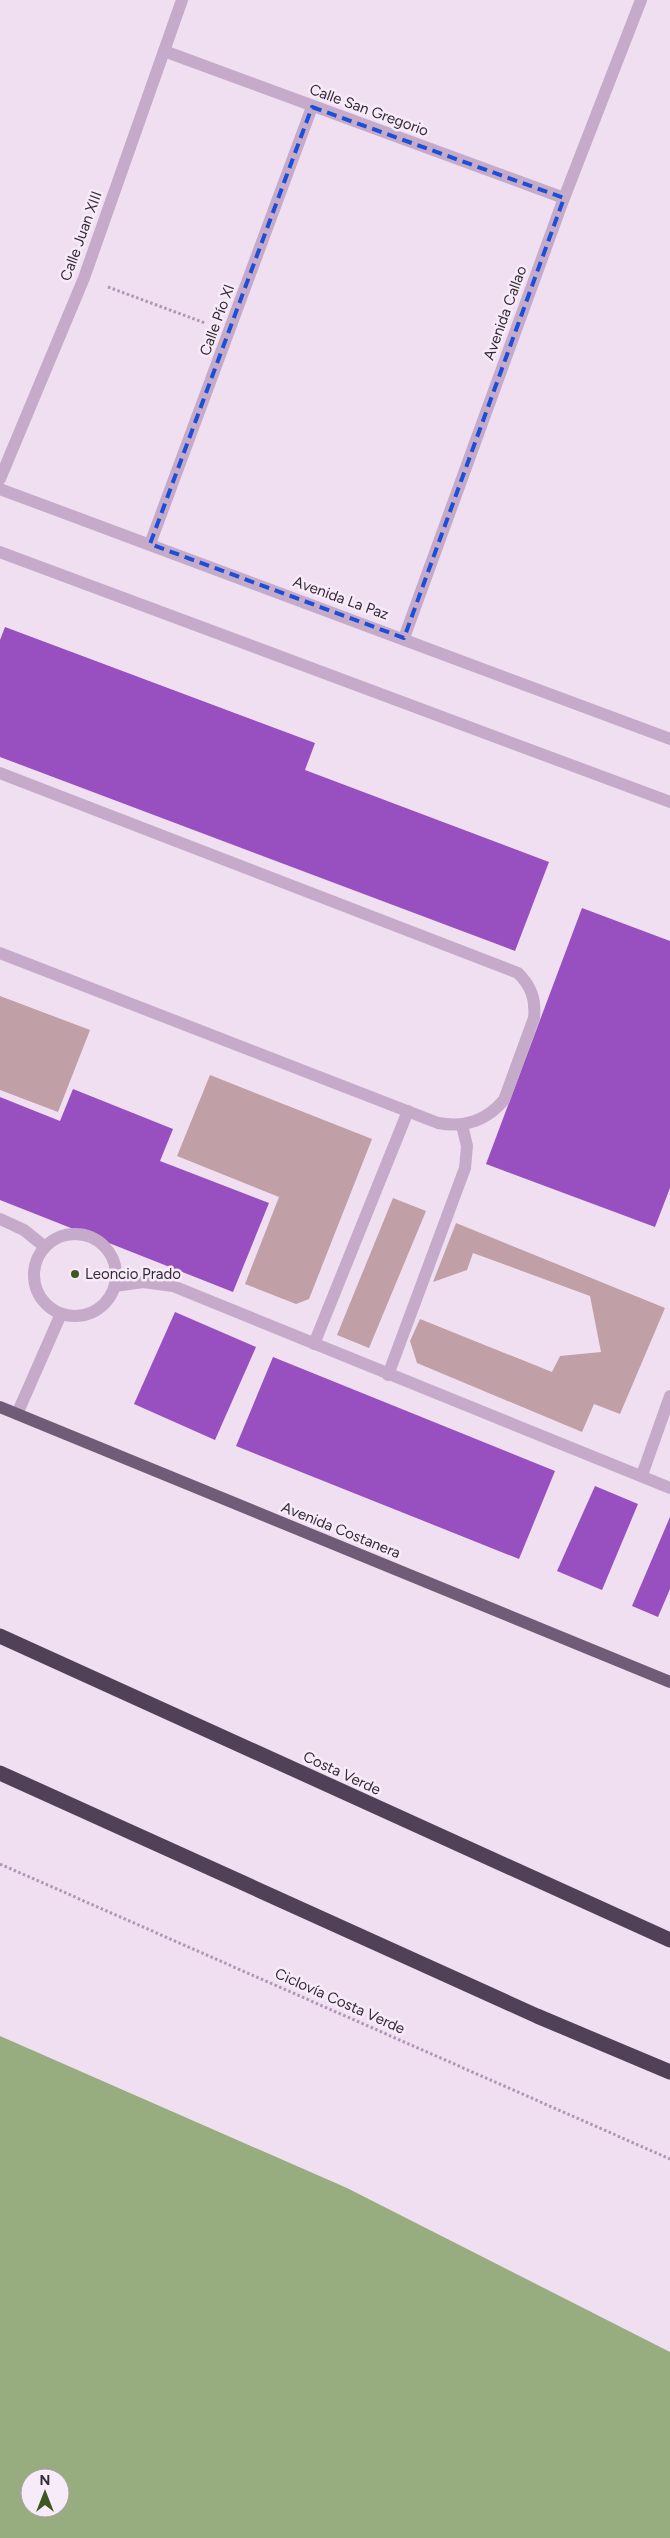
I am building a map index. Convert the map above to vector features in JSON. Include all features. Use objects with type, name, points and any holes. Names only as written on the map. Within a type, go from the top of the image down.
[{"type":"highway","name":"Costa Verde","points":[[0,1636],[670,1940]]},
{"type":"highway","points":[[0,1773],[537,2016],[670,2072]]},
{"type":"main road","name":"Avenida Costanera","points":[[0,1407],[670,1682]]},
{"type":"street","name":"Calle Juan XIII","points":[[0,479],[84,278],[182,0]]},
{"type":"street","name":"Avenida Callao","points":[[404,638],[564,198],[641,0]]},
{"type":"street","name":"Calle San Gregorio","points":[[164,51],[312,107],[564,198]]},
{"type":"street","name":"Calle Pío XI","points":[[150,544],[230,333],[312,107]]},
{"type":"street","name":"Avenida La Paz","points":[[0,489],[404,638],[670,739]]},
{"type":"street","points":[[0,552],[670,802]]},
{"type":"street","points":[[0,773],[518,973],[532,993],[535,1005],[534,1018],[504,1100],[485,1117],[462,1125],[438,1123],[0,953]]},
{"type":"street","points":[[314,1344],[408,1111]]},
{"type":"street","points":[[388,1374],[465,1168],[467,1146],[462,1125]]},
{"type":"street","points":[[0,1219],[24,1230],[45,1247]]},
{"type":"street","points":[[68,1234],[82,1234],[96,1239],[106,1248],[114,1260],[115,1286],[109,1298],[100,1308],[81,1315],[62,1314],[50,1308],[40,1298],[35,1286],[35,1265],[45,1247],[56,1238],[68,1234]]},
{"type":"street","points":[[115,1286],[142,1282],[173,1286],[642,1475],[670,1488]]},
{"type":"street","points":[[17,1414],[62,1314]]},
{"type":"street","points":[[642,1475],[670,1396]]},
{"type":"path","points":[[84,278],[230,333]]},
{"type":"path","name":"Ciclovía Costa Verde","points":[[0,1864],[670,2159]]},
{"type":"highlighted area","points":[[312,107],[564,198],[404,638],[150,544]]},
{"type":"shaded area","points":[[0,996],[90,1030],[58,1112],[0,1090]]},
{"type":"shaded area","points":[[210,1075],[372,1139],[309,1299],[296,1304],[245,1284],[279,1197],[177,1156]]},
{"type":"shaded area","points":[[393,1198],[426,1211],[369,1348],[337,1335]]},
{"type":"shaded area","points":[[456,1223],[665,1308],[620,1414],[594,1404],[582,1432],[417,1363],[410,1341],[420,1319],[552,1372],[560,1356],[601,1352],[590,1296],[473,1253],[467,1270],[433,1282]]},
{"type":"shaded area","points":[[0,2036],[347,2188],[670,2352],[670,2538],[0,2538]]},
{"type":"building","points":[[5,627],[315,743],[305,770],[549,862],[515,951],[0,757],[0,640]]},
{"type":"building","points":[[582,908],[670,941],[670,1188],[655,1227],[486,1164]]},
{"type":"building","points":[[73,1089],[173,1129],[160,1161],[269,1203],[233,1292],[0,1200],[0,1097],[60,1121]]},
{"type":"building","points":[[175,1312],[256,1347],[215,1440],[134,1404]]},
{"type":"building","points":[[273,1357],[555,1471],[519,1559],[236,1446]]},
{"type":"building","points":[[595,1486],[638,1504],[602,1590],[557,1571]]},
{"type":"building","points":[[670,1517],[670,1589],[658,1617],[632,1606]]},
{"type":"place","name":"Leoncio Prado","points":[[75,1274]]}]
